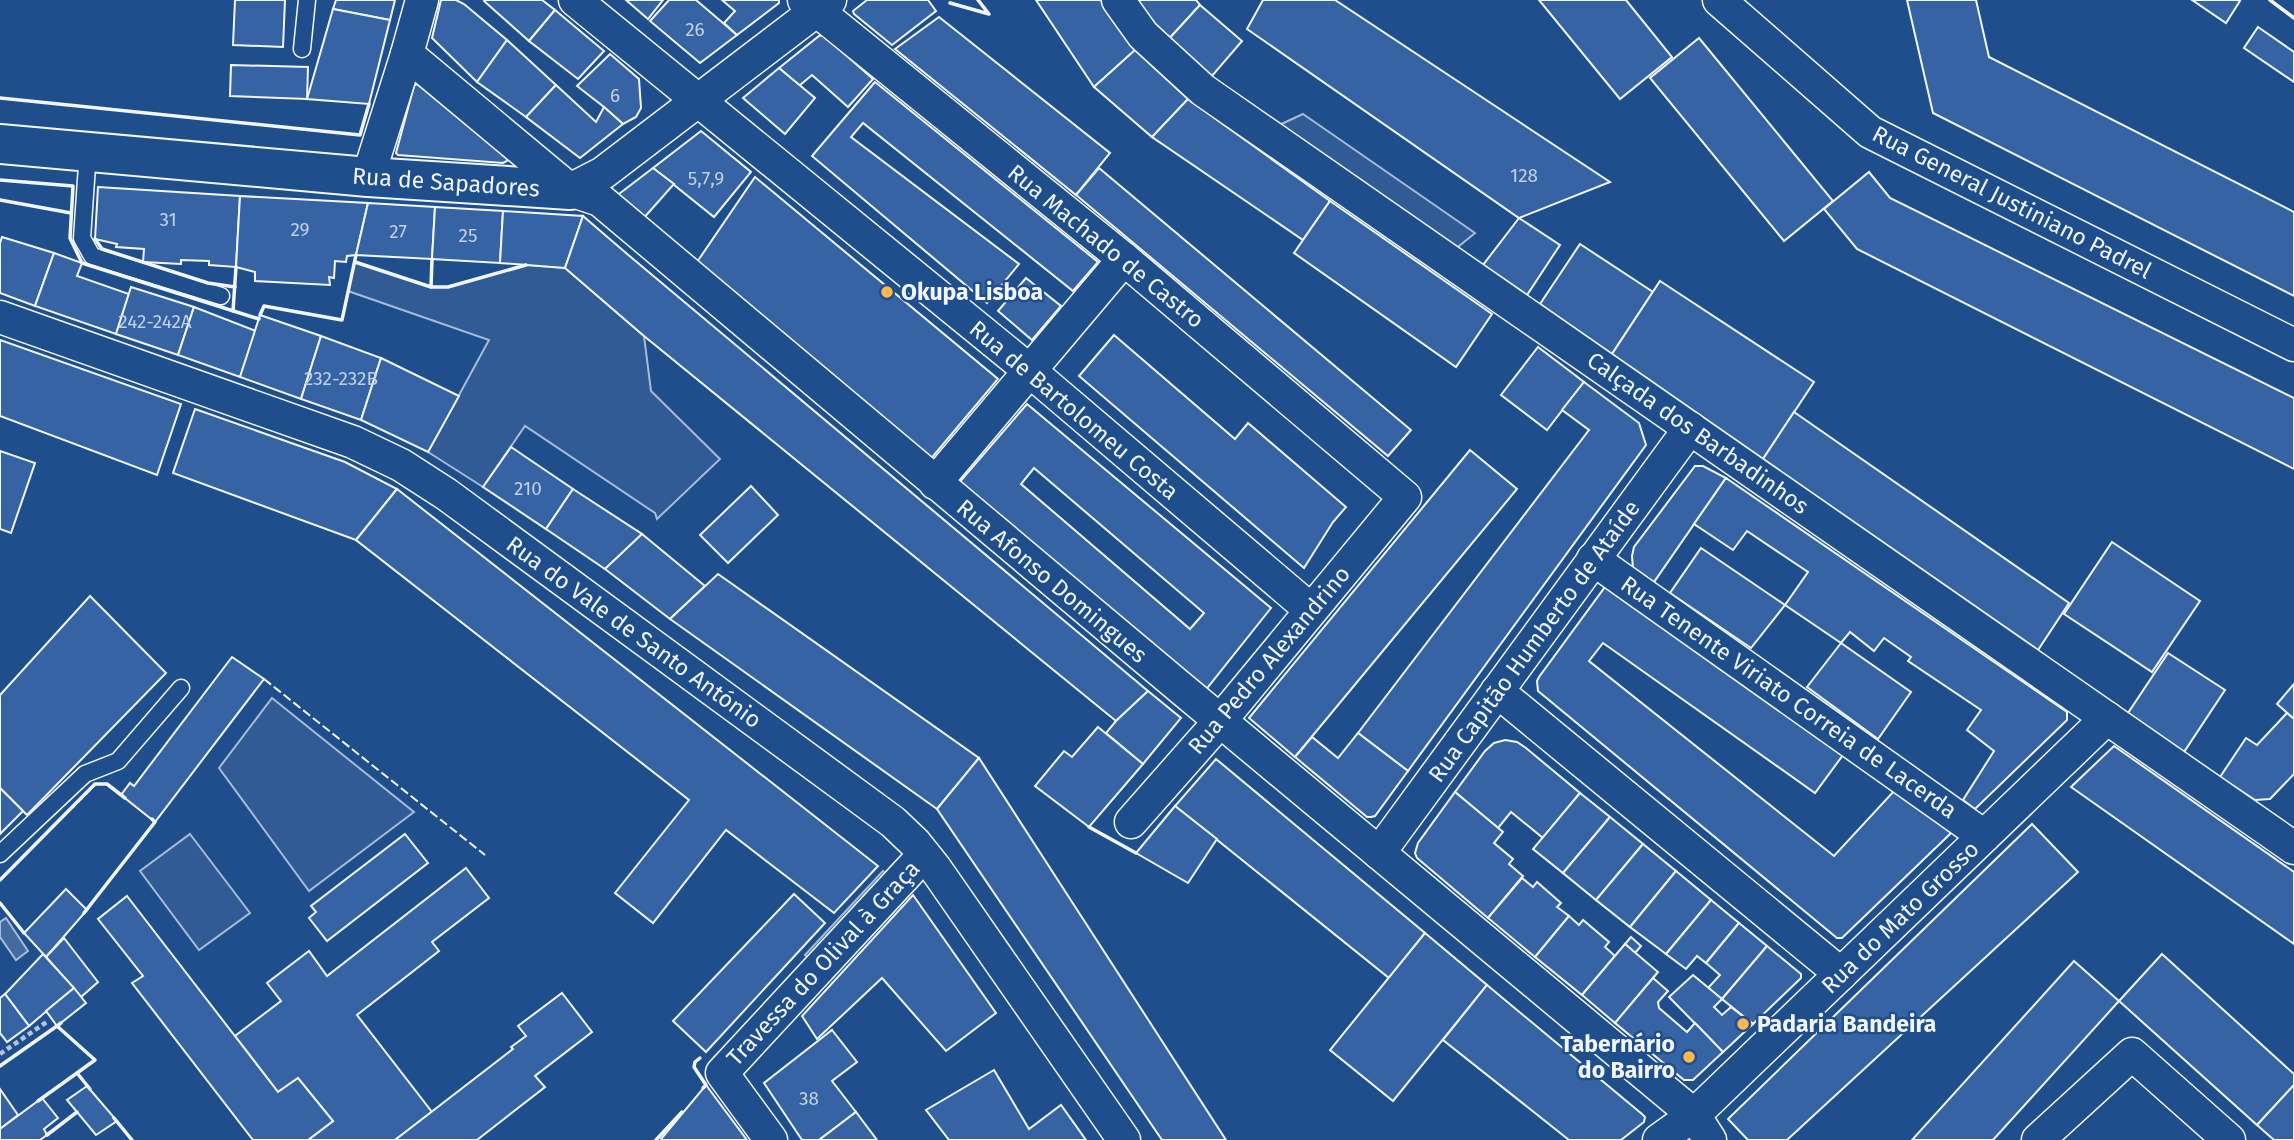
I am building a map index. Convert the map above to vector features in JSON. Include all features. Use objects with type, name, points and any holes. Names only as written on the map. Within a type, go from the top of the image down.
[{"type":"street","points":[[368,177],[422,0]]},
{"type":"street","name":"Rua de Bartolomeu Costa","points":[[575,0],[1030,371],[1311,610]]},
{"type":"street","name":"Calçada dos Barbadinhos","points":[[1118,0],[1143,35],[1203,90],[2107,718],[2292,842]]},
{"type":"street","name":"Rua General Justiniano Padrel","points":[[1719,0],[1870,132],[2294,345]]},
{"type":"street","name":"Rua de Sapadores","points":[[0,144],[368,177],[570,190],[603,173],[816,4]]},
{"type":"street","name":"Rua Machado de Castro","points":[[816,4],[1124,259],[1405,497]]},
{"type":"street","name":"Rua Afonso Domingues","points":[[407,54],[570,190],[600,200],[1379,853],[1702,1128]]},
{"type":"street","points":[[935,483],[1124,259]]},
{"type":"street","name":"Rua do Vale de Santo António","points":[[0,317],[353,442],[401,465],[446,494],[892,822],[924,855],[1124,1140]]},
{"type":"street","name":"Rua Capitão Humberto de Ataíde","points":[[1379,853],[1690,428]]},
{"type":"street","name":"Rua Pedro Alexandrino","points":[[1131,822],[1220,721],[1405,497]]},
{"type":"street","name":"Rua Tenente Viriato Correia de Lacerda","points":[[1594,559],[1984,835]]},
{"type":"street","points":[[1497,691],[1841,974]]},
{"type":"street","name":"Rua do Mato Grosso","points":[[1659,1140],[1702,1128],[1841,974],[2107,718]]},
{"type":"street","name":"Travessa do Olival à Graça","points":[[771,1140],[722,1073],[924,855]]},
{"type":"street","points":[[2038,1140],[2132,1054],[2229,1140]]},
{"type":"lane","points":[[302,50],[307,0]]},
{"type":"lane","points":[[88,151],[82,238],[92,256],[221,296]]},
{"type":"lane","points":[[0,854],[85,774],[118,761],[181,688]]},
{"type":"path","points":[[0,1054],[48,1021]]},
{"type":"shaded area","points":[[1303,114],[1475,233],[1453,251],[1275,127]]},
{"type":"shaded area","points":[[355,262],[431,287],[448,287],[526,265],[565,268],[644,336],[651,391],[720,459],[657,519],[655,513],[525,426],[483,487],[428,452],[489,340],[348,291]]},
{"type":"shaded area","points":[[272,698],[414,812],[309,891],[219,768]]},
{"type":"shaded area","points":[[190,834],[250,913],[199,950],[140,871]]},
{"type":"shaded area","points":[[883,871],[891,878],[813,962],[805,955]]},
{"type":"shaded area","points":[[6,918],[28,951],[16,960],[0,937],[0,922]]},
{"type":"building","points":[[235,0],[285,0],[283,47],[233,45]]},
{"type":"building","points":[[336,0],[395,0],[390,20],[333,9]]},
{"type":"building","points":[[441,0],[456,0],[464,4],[507,40],[477,82],[432,38]]},
{"type":"building","points":[[485,0],[542,0],[555,10],[529,41]]},
{"type":"building","points":[[626,0],[663,0],[648,19]]},
{"type":"building","points":[[669,0],[696,0],[737,35],[700,63],[650,21]]},
{"type":"building","points":[[722,0],[779,0],[779,3],[737,35],[724,23],[735,11]]},
{"type":"building","points":[[867,0],[928,0],[936,11],[892,45],[854,14],[853,11]]},
{"type":"building","points":[[1036,0],[1101,0],[1135,50],[1094,87]]},
{"type":"building","points":[[1136,0],[1196,0],[1200,5],[1167,41]]},
{"type":"building","points":[[1263,0],[1335,0],[1610,182],[1519,218],[1247,29]]},
{"type":"building","points":[[1539,0],[1626,0],[1672,57],[1620,99]]},
{"type":"building","points":[[1907,0],[1976,0],[1989,57],[2294,212],[2294,296],[1933,113]]},
{"type":"building","points":[[2192,0],[2238,0],[2240,1],[2226,23]]},
{"type":"building","points":[[1200,5],[1242,41],[1212,76],[1167,41]]},
{"type":"building","points":[[333,9],[390,20],[369,104],[307,99]]},
{"type":"building","points":[[555,10],[604,51],[578,79],[529,41]]},
{"type":"building","points":[[939,17],[1110,153],[1076,195],[895,49]]},
{"type":"building","points":[[2258,27],[2294,52],[2294,82],[2244,48]]},
{"type":"building","points":[[823,35],[873,79],[848,107],[812,75],[799,86],[779,68]]},
{"type":"building","points":[[1699,38],[1833,201],[1784,241],[1650,78]]},
{"type":"building","points":[[507,40],[556,85],[526,117],[477,82]]},
{"type":"building","points":[[1135,50],[1188,99],[1152,137],[1094,87]]},
{"type":"building","points":[[610,54],[639,79],[641,108],[636,117],[623,124],[577,86]]},
{"type":"building","points":[[231,65],[308,67],[307,99],[230,96]]},
{"type":"building","points":[[779,68],[815,98],[785,134],[743,98]]},
{"type":"building","points":[[875,82],[1098,262],[1073,291],[863,123],[851,137],[1019,264],[987,303],[812,156]]},
{"type":"building","points":[[417,84],[507,157],[507,161],[503,163],[398,155],[396,153],[414,86]]},
{"type":"building","points":[[556,85],[596,122],[604,107],[623,124],[580,158],[526,117]]},
{"type":"building","points":[[1188,99],[1330,201],[1303,240],[1152,137]]},
{"type":"building","points":[[701,131],[751,172],[714,217],[653,168]]},
{"type":"building","points":[[653,168],[674,184],[642,220],[615,197]]},
{"type":"building","points":[[1099,168],[1411,430],[1388,456],[1076,195]]},
{"type":"building","points":[[1869,172],[1890,198],[2294,398],[2294,469],[1857,249],[1824,209]]},
{"type":"building","points":[[755,177],[998,379],[929,461],[695,265]]},
{"type":"building","points":[[98,187],[240,196],[236,267],[209,265],[209,261],[181,260],[181,264],[143,262],[144,249],[116,247],[117,244],[95,239]]},
{"type":"building","points":[[240,196],[368,203],[356,255],[347,256],[346,262],[335,261],[334,278],[329,277],[330,285],[255,281],[255,272],[236,267]]},
{"type":"building","points":[[1330,201],[1492,314],[1456,367],[1294,253]]},
{"type":"building","points":[[368,203],[435,207],[432,259],[356,255]]},
{"type":"building","points":[[435,207],[503,211],[500,263],[432,259]]},
{"type":"building","points":[[503,211],[583,216],[565,268],[500,263]]},
{"type":"building","points":[[583,216],[1148,691],[1116,721],[644,336],[565,268]]},
{"type":"building","points":[[1519,218],[1560,245],[1527,295],[1483,265]]},
{"type":"building","points":[[2,237],[54,253],[35,306],[0,293]]},
{"type":"building","points":[[1580,244],[1653,292],[1612,354],[1540,304]]},
{"type":"building","points":[[54,253],[82,263],[77,276],[129,294],[116,334],[35,306]]},
{"type":"building","points":[[1026,278],[1061,306],[1032,340],[998,311]]},
{"type":"building","points":[[1660,281],[1814,382],[1763,459],[1612,354]]},
{"type":"building","points":[[131,287],[194,307],[178,355],[116,334]]},
{"type":"building","points":[[194,307],[256,331],[240,377],[178,355]]},
{"type":"building","points":[[260,315],[321,336],[301,399],[240,377]]},
{"type":"building","points":[[1114,335],[1235,439],[1248,423],[1346,507],[1333,522],[1304,568],[1079,376]]},
{"type":"building","points":[[321,336],[381,358],[361,420],[301,399]]},
{"type":"building","points":[[0,340],[181,404],[157,475],[0,416]]},
{"type":"building","points":[[1538,347],[1584,382],[1547,430],[1501,395]]},
{"type":"building","points":[[381,358],[459,396],[428,452],[361,420]]},
{"type":"building","points":[[1584,382],[1639,423],[1646,445],[1408,771],[1358,733],[1589,430],[1562,410]]},
{"type":"building","points":[[1027,404],[1271,608],[1204,692],[957,485]],"holes":[[[1034,468],[1204,613],[1190,629],[1021,484]]]},
{"type":"building","points":[[195,409],[345,462],[397,489],[356,540],[173,473]]},
{"type":"building","points":[[1794,412],[2069,603],[2038,650],[1763,459]]},
{"type":"building","points":[[511,447],[573,489],[546,529],[483,487]]},
{"type":"building","points":[[1470,450],[1517,489],[1295,757],[1249,718]]},
{"type":"building","points":[[0,451],[35,463],[11,533],[0,529]]},
{"type":"building","points":[[1695,466],[1703,466],[1726,478],[1654,582],[1633,568],[1634,547]]},
{"type":"building","points":[[1726,478],[2067,712],[2067,720],[1975,809],[1963,800],[1994,751],[1967,730],[1981,710],[1908,661],[1911,657],[1884,638],[1874,651],[1850,632],[1841,643],[1785,605],[1808,572],[1747,531],[1733,550],[1694,524]]},
{"type":"building","points":[[751,486],[778,515],[728,563],[700,535]]},
{"type":"building","points":[[397,489],[878,866],[834,913],[726,830],[653,923],[615,893],[689,800],[356,540]]},
{"type":"building","points":[[573,489],[642,534],[605,569],[546,529]]},
{"type":"building","points":[[642,534],[705,586],[670,619],[605,569]]},
{"type":"building","points":[[2112,542],[2200,601],[2152,672],[2064,614]]},
{"type":"building","points":[[1701,548],[1785,605],[1751,648],[1670,593]]},
{"type":"building","points":[[718,574],[979,758],[937,809],[670,619]]},
{"type":"building","points":[[1605,587],[1843,755],[1815,793],[1603,643],[1589,661],[1834,856],[1894,791],[1950,830],[1950,834],[1842,938],[1837,938],[1538,691],[1539,677]]},
{"type":"building","points":[[90,596],[166,673],[27,815],[0,788],[0,695]]},
{"type":"building","points":[[1841,643],[1911,692],[1878,739],[1807,687]]},
{"type":"building","points":[[2168,653],[2225,690],[2184,752],[2128,713]]},
{"type":"building","points":[[232,657],[264,679],[155,822],[121,795],[130,783],[134,786]]},
{"type":"building","points":[[2294,684],[2294,719],[2277,704]]},
{"type":"building","points":[[1148,691],[1181,718],[1143,764],[1106,733]]},
{"type":"building","points":[[2287,713],[2294,719],[2294,774],[2270,799],[2255,800],[2220,777],[2246,738],[2257,745]]},
{"type":"building","points":[[1098,727],[1143,764],[1089,827],[1035,786],[1064,751],[1072,757]]},
{"type":"building","points":[[1358,733],[1408,771],[1375,816],[1371,817],[1367,817],[1295,757],[1312,737],[1338,758]]},
{"type":"building","points":[[1505,740],[1517,742],[1526,748],[1580,793],[1543,838],[1511,812],[1498,828],[1455,792],[1485,751],[1494,743]]},
{"type":"building","points":[[2114,746],[2294,872],[2294,944],[2071,787]]},
{"type":"building","points":[[979,758],[1226,1140],[1162,1140],[937,809]]},
{"type":"building","points":[[1216,759],[1425,933],[1389,978],[1175,806]]},
{"type":"building","points":[[0,788],[23,811],[0,834]]},
{"type":"building","points":[[1455,792],[1503,832],[1494,843],[1513,859],[1509,864],[1523,876],[1488,918],[1417,858],[1415,853],[1418,843]]},
{"type":"building","points":[[1580,793],[1610,817],[1563,873],[1533,849]]},
{"type":"building","points":[[1175,806],[1217,839],[1188,883],[1136,853]]},
{"type":"building","points":[[1610,817],[1643,844],[1596,900],[1563,873]]},
{"type":"building","points":[[2032,824],[2078,872],[1787,1140],[1748,1140],[1728,1119]]},
{"type":"building","points":[[405,834],[428,863],[327,941],[309,918],[316,912],[311,906]]},
{"type":"building","points":[[1643,844],[1676,871],[1630,927],[1596,900]]},
{"type":"building","points":[[466,868],[489,898],[432,942],[439,951],[357,1015],[432,1112],[395,1140],[308,1140],[333,1121],[298,1078],[278,1092],[235,1036],[281,1001],[267,983],[309,951],[327,976]]},
{"type":"building","points":[[1676,871],[1711,900],[1666,954],[1630,927]]},
{"type":"building","points":[[1522,878],[1533,887],[1537,882],[1561,903],[1557,907],[1569,916],[1535,957],[1488,918]]},
{"type":"building","points":[[66,889],[87,910],[46,957],[24,933]]},
{"type":"building","points":[[794,894],[825,923],[706,1052],[673,1021]]},
{"type":"building","points":[[913,895],[996,1013],[946,1051],[882,978],[817,1039],[802,1016]]},
{"type":"building","points":[[127,896],[278,1092],[298,1078],[333,1121],[308,1140],[253,1140],[132,983],[143,976],[98,919]]},
{"type":"building","points":[[1711,900],[1739,923],[1706,963],[1697,956],[1686,969],[1666,954]]},
{"type":"building","points":[[1569,916],[1579,925],[1583,920],[1609,942],[1605,947],[1615,956],[1582,995],[1535,957]]},
{"type":"building","points":[[1739,923],[1767,946],[1722,999],[1708,988],[1720,975],[1706,963]]},
{"type":"building","points":[[1425,933],[1487,985],[1393,1101],[1330,1050]]},
{"type":"building","points":[[1631,937],[1641,946],[1635,953],[1625,944]]},
{"type":"building","points":[[64,938],[98,982],[81,997],[46,957]]},
{"type":"building","points":[[1625,944],[1658,972],[1615,1023],[1582,995]]},
{"type":"building","points":[[1767,946],[1801,974],[1801,978],[1753,1024],[1722,999]]},
{"type":"building","points":[[43,954],[74,988],[29,1026],[5,994]]},
{"type":"building","points":[[2162,954],[2294,1074],[2294,1085],[2257,1125],[2119,1001]]},
{"type":"building","points":[[2074,961],[2119,1001],[1993,1140],[1912,1140]]},
{"type":"building","points":[[1693,975],[1722,999],[1714,1007],[1722,1015],[1731,1007],[1753,1024],[1723,1052],[1669,997]]},
{"type":"building","points":[[1653,978],[1668,991],[1658,1002],[1659,1008],[1687,1032],[1695,1023],[1723,1052],[1693,1080],[1684,1080],[1615,1023]]},
{"type":"building","points":[[1487,985],[1642,1114],[1645,1117],[1644,1122],[1621,1140],[1569,1140],[1443,1040]]},
{"type":"building","points":[[74,988],[86,1003],[57,1026],[46,1011]]},
{"type":"building","points":[[562,993],[592,1032],[535,1076],[545,1087],[477,1140],[395,1140],[513,1049],[511,1047],[526,1036],[518,1026]]},
{"type":"building","points":[[5,994],[29,1026],[7,1042],[0,1033],[0,998]]},
{"type":"building","points":[[832,1030],[857,1062],[832,1081],[856,1112],[819,1140],[802,1140],[764,1083]]},
{"type":"building","points":[[994,1070],[1029,1129],[1061,1105],[1086,1140],[949,1140],[926,1110]]},
{"type":"building","points":[[706,1085],[747,1140],[662,1140],[661,1139]]},
{"type":"building","points":[[2294,1085],[2294,1140],[2274,1140],[2257,1125]]},
{"type":"building","points":[[87,1086],[117,1121],[96,1135],[67,1100]]},
{"type":"building","points":[[0,1089],[18,1115],[0,1129]]},
{"type":"building","points":[[42,1098],[58,1118],[44,1129],[47,1135],[40,1140],[0,1140],[0,1129]]},
{"type":"building","points":[[856,1112],[877,1140],[819,1140]]},
{"type":"fence","points":[[264,679],[485,855]]},
{"type":"wall","points":[[950,3],[989,14],[978,0]]},
{"type":"wall","points":[[2270,0],[2294,18]]},
{"type":"wall","points":[[0,98],[360,135],[369,104]]},
{"type":"wall","points":[[0,180],[73,186],[70,238],[82,263],[259,319]]},
{"type":"wall","points":[[0,200],[71,213]]},
{"type":"wall","points":[[95,239],[102,249],[208,283],[235,287]]},
{"type":"wall","points":[[260,315],[264,306],[342,320],[356,255]]},
{"type":"wall","points":[[355,262],[431,287],[432,259]]},
{"type":"wall","points":[[431,287],[448,287],[526,265]]},
{"type":"wall","points":[[233,311],[236,267]]},
{"type":"wall","points":[[0,880],[95,784],[107,784],[125,798]]},
{"type":"wall","points":[[84,913],[155,822],[152,819]]},
{"type":"wall","points":[[1089,827],[1136,853]]},
{"type":"wall","points":[[0,903],[24,933]]},
{"type":"wall","points":[[61,1023],[57,1026],[95,1060],[77,1073],[90,1089]]},
{"type":"wall","points":[[0,1066],[57,1026]]},
{"type":"wall","points":[[700,1058],[694,1067],[706,1085],[703,1088]]},
{"type":"wall","points":[[38,1101],[77,1073]]},
{"type":"wall","points":[[47,1135],[77,1112]]},
{"type":"wall","points":[[656,1140],[682,1112]]},
{"type":"wall","points":[[114,1118],[132,1140]]},
{"type":"place","name":"Okupa Lisboa","points":[[887,292]]},
{"type":"place","name":"Padaria Bandeira","points":[[1743,1024]]},
{"type":"place","name":"Tabernário do Bairro","points":[[1689,1057]]}]
